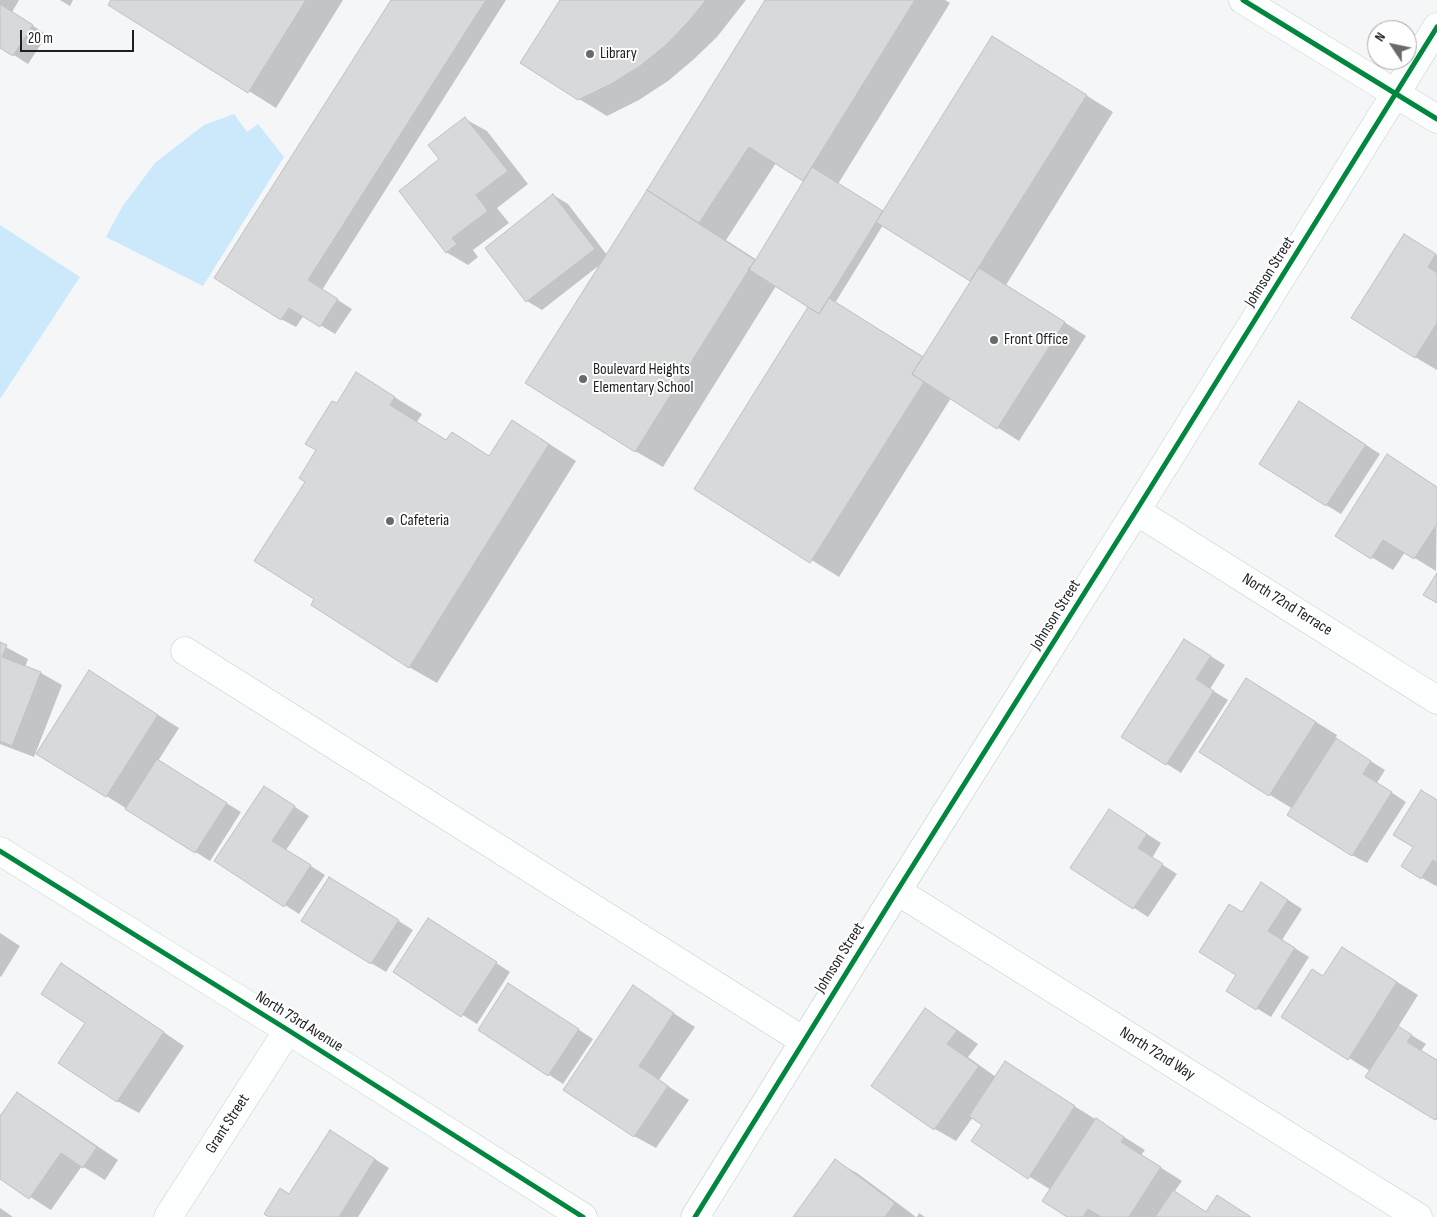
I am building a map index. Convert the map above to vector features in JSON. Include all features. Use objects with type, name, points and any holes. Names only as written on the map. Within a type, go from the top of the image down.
[{"type":"street","points":[[1243,0],[1437,119]]},
{"type":"street","name":"Johnson Street","points":[[695,1217],[896,891],[1136,511],[1437,27]]},
{"type":"street","name":"North 72nd Terrace","points":[[1136,511],[1437,700]]},
{"type":"street","points":[[185,651],[804,1041]]},
{"type":"street","name":"North 73rd Avenue","points":[[0,851],[288,1030],[583,1217]]},
{"type":"street","name":"North 72nd Way","points":[[896,891],[1418,1217]]},
{"type":"street","name":"Grant Street","points":[[168,1217],[288,1030]]},
{"type":"shaded area","points":[[234,114],[247,132],[258,124],[284,157],[203,286],[106,237],[122,207],[155,163],[204,125]]},
{"type":"shaded area","points":[[0,225],[80,277],[0,399]]},
{"type":"building","points":[[111,0],[306,0],[248,93],[108,5]]},
{"type":"building","points":[[391,0],[486,0],[308,280],[338,299],[320,327],[289,308],[281,320],[214,278]]},
{"type":"building","name":"Library","points":[[560,0],[706,0],[666,45],[640,66],[611,84],[578,100],[520,63]]},
{"type":"building","points":[[765,0],[915,0],[803,181],[749,147],[699,223],[647,190]]},
{"type":"building","points":[[0,4],[33,25],[13,56],[0,48]]},
{"type":"building","points":[[992,36],[1087,95],[970,281],[876,222]]},
{"type":"building","points":[[465,117],[508,171],[476,195],[488,211],[452,238],[457,244],[446,253],[399,191],[439,159],[428,145]]},
{"type":"building","points":[[812,167],[883,211],[819,314],[748,269],[753,264]]},
{"type":"building","points":[[647,190],[755,260],[635,452],[525,383]]},
{"type":"building","points":[[553,194],[595,249],[526,302],[485,248]]},
{"type":"building","points":[[1404,234],[1436,254],[1428,267],[1437,273],[1437,323],[1415,358],[1351,318]]},
{"type":"building","name":"Front Office","points":[[979,268],[1065,322],[997,429],[912,374]]},
{"type":"building","points":[[829,298],[923,357],[912,374],[924,382],[810,563],[694,489],[808,307],[819,314]]},
{"type":"building","name":"Cafeteria","points":[[356,372],[395,397],[390,405],[446,440],[452,432],[489,456],[512,420],[549,444],[409,668],[311,605],[314,599],[254,561],[305,482],[299,478],[316,450],[305,444],[332,401],[337,403]]},
{"type":"building","points":[[1299,401],[1366,445],[1326,506],[1259,464]]},
{"type":"building","points":[[1387,454],[1437,487],[1437,524],[1414,559],[1383,540],[1371,559],[1335,536]]},
{"type":"building","points":[[1437,573],[1437,603],[1423,595]]},
{"type":"building","points":[[1184,639],[1211,656],[1196,679],[1214,691],[1166,765],[1121,737]]},
{"type":"building","points":[[0,642],[7,645],[2,657],[41,672],[12,746],[0,741]]},
{"type":"building","points":[[89,670],[158,715],[106,797],[36,754]]},
{"type":"building","points":[[1246,678],[1316,722],[1269,796],[1199,752]]},
{"type":"building","points":[[1336,738],[1371,761],[1363,774],[1392,792],[1352,856],[1287,815]]},
{"type":"building","points":[[157,759],[227,803],[195,853],[125,809]]},
{"type":"building","points":[[264,786],[295,806],[272,841],[311,865],[284,907],[214,861]]},
{"type":"building","points":[[1421,790],[1437,800],[1437,863],[1433,860],[1421,879],[1401,866],[1413,847],[1393,835]]},
{"type":"building","points":[[1109,809],[1147,834],[1138,848],[1163,864],[1133,909],[1070,868]]},
{"type":"building","points":[[329,877],[399,920],[371,964],[301,921]]},
{"type":"building","points":[[1261,882],[1288,900],[1268,931],[1295,948],[1256,1010],[1226,991],[1236,975],[1199,952],[1229,904],[1242,912]]},
{"type":"building","points":[[428,918],[497,962],[461,1017],[393,972]]},
{"type":"building","points":[[1342,947],[1397,982],[1348,1060],[1281,1017],[1312,969],[1323,976]]},
{"type":"building","points":[[61,963],[164,1032],[117,1102],[58,1063],[85,1023],[41,994]]},
{"type":"building","points":[[508,983],[579,1029],[548,1076],[478,1030]]},
{"type":"building","points":[[633,985],[674,1013],[639,1066],[668,1086],[634,1137],[563,1090]]},
{"type":"building","points":[[925,1008],[957,1031],[947,1044],[979,1066],[934,1130],[871,1086]]},
{"type":"building","points":[[1398,1026],[1412,1035],[1407,1042],[1437,1060],[1437,1117],[1435,1120],[1365,1077]]},
{"type":"building","points":[[1005,1061],[1075,1106],[1028,1179],[971,1141],[982,1125],[969,1116]]},
{"type":"building","points":[[17,1092],[97,1147],[83,1168],[61,1153],[29,1199],[0,1179],[0,1116]]},
{"type":"building","points":[[1096,1118],[1124,1137],[1121,1142],[1161,1167],[1129,1217],[1101,1217],[1088,1209],[1083,1217],[1067,1217],[1042,1201]]},
{"type":"building","points":[[330,1130],[375,1159],[339,1217],[269,1217],[264,1214],[280,1188],[289,1194]]},
{"type":"building","points":[[835,1159],[895,1203],[885,1217],[793,1217]]},
{"type":"building","points":[[1173,1190],[1206,1212],[1217,1195],[1251,1217],[1155,1217]]},
{"type":"cycle path","points":[[1243,0],[1437,119]]},
{"type":"cycle path","points":[[695,1217],[1437,27]]},
{"type":"cycle path","points":[[0,851],[288,1030],[583,1217]]},
{"type":"place","name":"Library","points":[[590,54]]},
{"type":"place","name":"Front Office","points":[[994,340]]},
{"type":"place","name":"Boulevard Heights Elementary School","points":[[583,379]]},
{"type":"place","name":"Cafeteria","points":[[390,521]]}]
